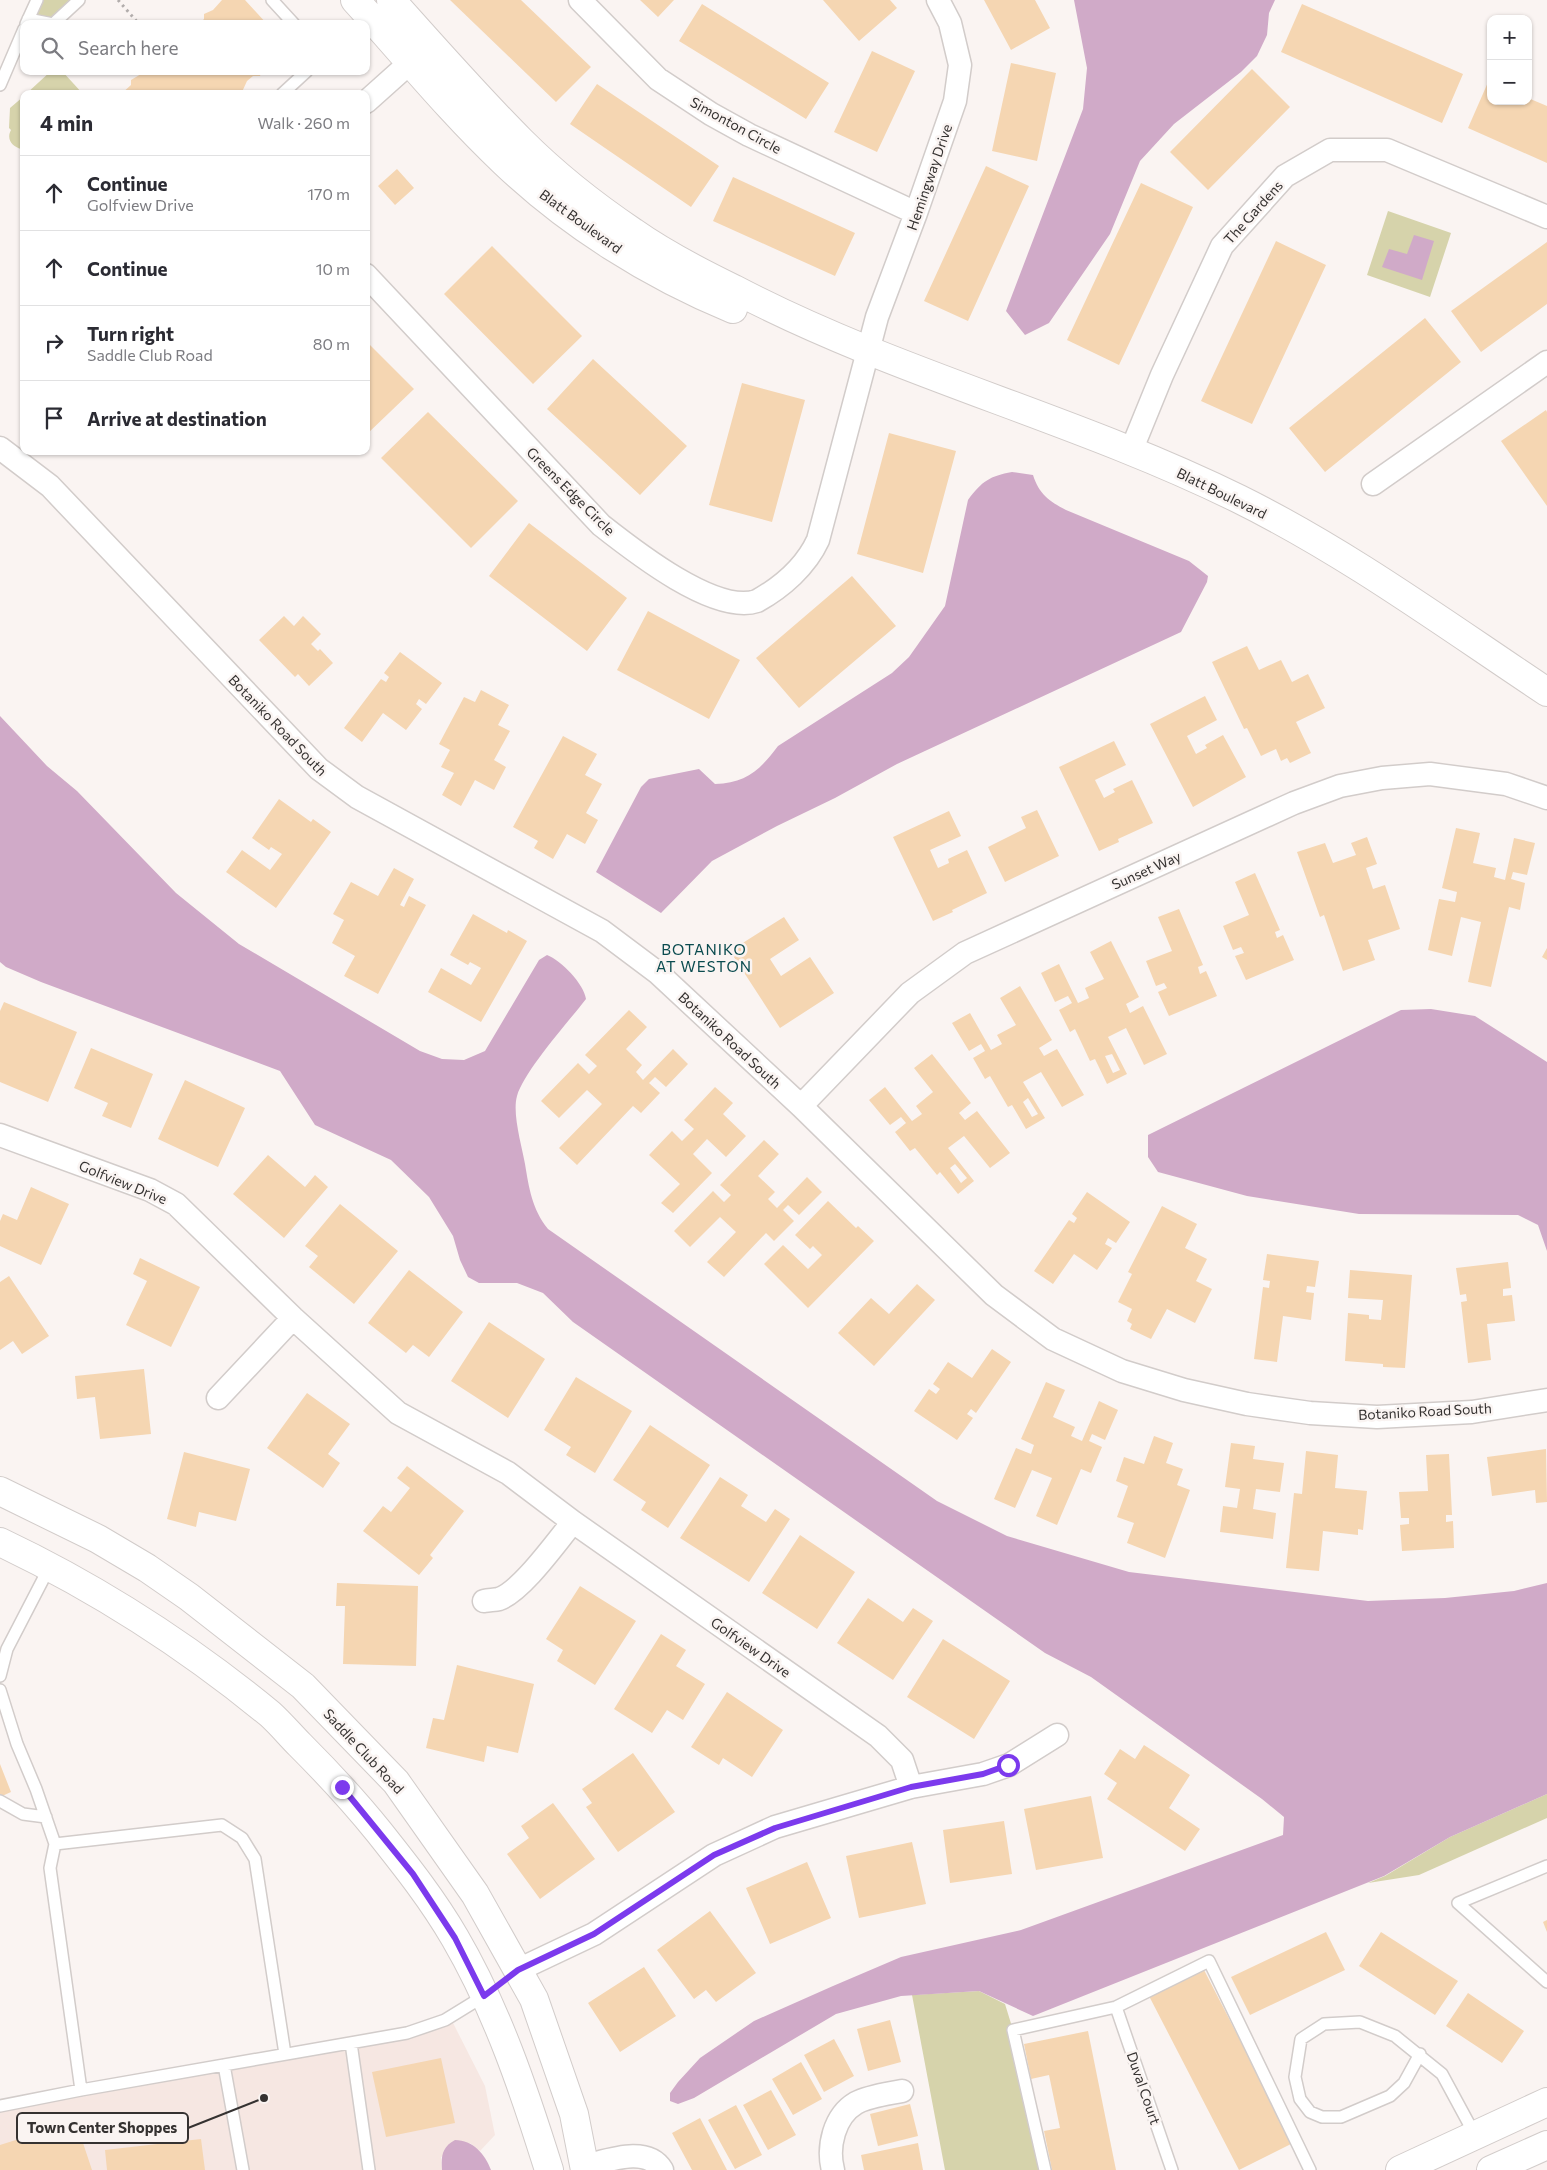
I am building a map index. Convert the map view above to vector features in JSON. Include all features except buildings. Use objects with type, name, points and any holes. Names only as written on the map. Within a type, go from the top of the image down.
[{"type":"street","name":"Blatt Boulevard","points":[[355,0],[504,162],[567,214],[617,248],[674,281],[720,303],[766,322],[868,352]]},
{"type":"street","name":"Blatt Boulevard","points":[[391,0],[523,143],[577,191],[635,234],[700,272],[764,305],[868,352],[1131,451],[1240,500],[1340,555],[1547,692]]},
{"type":"street","name":"Simonton Circle","points":[[580,0],[658,79],[711,114],[749,135],[916,213]]},
{"type":"street","name":"Hemingway Drive","points":[[868,352],[877,317],[955,101],[960,65],[950,23],[938,0]]},
{"type":"street","points":[[370,98],[431,44]]},
{"type":"street","name":"The Gardens","points":[[1131,451],[1162,375],[1222,246],[1284,176],[1330,150],[1387,150],[1547,218]]},
{"type":"street","name":"Greens Edge Circle","points":[[370,280],[601,525],[679,580],[714,598],[733,603],[749,604],[767,596],[799,569],[813,551],[821,533],[868,352]]},
{"type":"street","points":[[1373,484],[1547,362]]},
{"type":"street","name":"Botaniko Road South","points":[[0,448],[50,486],[319,769],[357,797],[602,931],[658,973],[801,1106],[994,1295],[1054,1339],[1122,1371],[1184,1390],[1247,1404],[1310,1413],[1377,1417],[1472,1412],[1547,1400]]},
{"type":"street","name":"Sunset Way","points":[[801,1106],[910,993],[965,953],[1294,803],[1340,786],[1382,778],[1430,774],[1506,784],[1547,798]]},
{"type":"street","name":"Golfview Drive","points":[[0,1136],[165,1197],[186,1213],[293,1318],[398,1412],[508,1473],[573,1522],[878,1736],[902,1760],[911,1787]]},
{"type":"street","points":[[218,1398],[293,1318]]},
{"type":"street","name":"Saddle Club Road","points":[[0,1492],[98,1539],[147,1568],[189,1597],[303,1686],[396,1782],[475,1894],[534,1999],[574,2114],[585,2168]]},
{"type":"street","points":[[484,1601],[500,1598],[511,1592],[522,1582],[573,1522]]},
{"type":"street","points":[[0,1542],[50,1566],[100,1594],[203,1663],[271,1716],[342,1787],[413,1874],[455,1938],[484,1996],[520,2077],[549,2170]]},
{"type":"street","points":[[484,1996],[518,1970],[594,1934],[714,1855],[775,1828],[911,1787],[983,1774],[1008,1765],[1057,1735]]},
{"type":"street","points":[[828,2168],[835,2132],[839,2122],[850,2108],[869,2098],[902,2091]]},
{"type":"street","points":[[1400,2170],[1547,2102]]},
{"type":"street","points":[[1492,2170],[1547,2145]]},
{"type":"street","points":[[585,2168],[636,2156],[654,2162],[662,2170]]},
{"type":"lane","points":[[28,20],[37,0]]},
{"type":"lane","points":[[57,20],[79,0]]},
{"type":"lane","points":[[272,0],[290,20]]},
{"type":"lane","points":[[0,85],[20,38]]},
{"type":"lane","points":[[286,90],[302,75]]},
{"type":"lane","points":[[0,1659],[4,1648],[50,1566]]},
{"type":"lane","points":[[0,1676],[4,1648]]},
{"type":"lane","points":[[0,1690],[17,1744],[55,1844],[50,1868],[81,2090]]},
{"type":"lane","points":[[0,1801],[22,1814],[46,1817]]},
{"type":"lane","points":[[55,1844],[222,1825],[242,1838],[255,1859],[285,2054]]},
{"type":"lane","points":[[1547,1866],[1458,1903],[1547,1982]]},
{"type":"lane","points":[[1045,2170],[1013,2030],[1116,2007],[1209,1960],[1310,2170]]},
{"type":"lane","points":[[0,2106],[427,2028],[469,2008],[484,1996]]},
{"type":"lane","name":"Duval Court","points":[[1116,2007],[1172,2170]]},
{"type":"lane","points":[[1420,2054],[1404,2084],[1390,2096],[1341,2117],[1322,2116],[1310,2112],[1300,2099],[1295,2076],[1302,2040],[1324,2024],[1360,2022],[1395,2036],[1420,2054],[1434,2065],[1446,2080],[1475,2135]]},
{"type":"lane","points":[[351,2043],[369,2170]]},
{"type":"lane","points":[[224,2065],[243,2170]]},
{"type":"path","points":[[118,0],[136,20]]},
{"type":"shaded area","points":[[37,0],[79,0],[57,20],[28,19]]},
{"type":"shaded area","points":[[1074,0],[1275,0],[1269,13],[1267,35],[1257,56],[1241,72],[1174,124],[1140,161],[1110,234],[1049,323],[1025,335],[1006,311],[1083,109],[1087,68]]},
{"type":"shaded area","points":[[47,75],[66,75],[79,90],[30,90]]},
{"type":"shaded area","points":[[20,99],[20,148],[11,142],[9,136],[11,130],[9,128],[10,108]]},
{"type":"shaded area","points":[[1388,211],[1451,233],[1430,297],[1367,275]]},
{"type":"shaded area","points":[[1414,235],[1434,241],[1422,280],[1382,267],[1389,249],[1407,254]]},
{"type":"shaded area","points":[[1012,472],[1033,475],[1035,482],[1045,496],[1066,510],[1189,561],[1208,576],[1207,582],[1181,632],[897,764],[712,861],[661,913],[596,872],[641,787],[649,779],[699,769],[715,784],[744,778],[765,762],[778,746],[892,673],[909,657],[945,606],[968,500],[987,480]]},
{"type":"shaded area","points":[[0,716],[47,766],[77,791],[176,893],[239,944],[420,1051],[442,1059],[464,1060],[485,1051],[539,960],[547,955],[559,962],[581,986],[586,999],[528,1073],[517,1096],[516,1103],[518,1130],[530,1190],[538,1214],[548,1229],[937,1501],[1007,1536],[1129,1572],[1368,1601],[1445,1598],[1514,1591],[1547,1583],[1547,1794],[1450,1837],[1384,1876],[1033,2016],[979,1991],[901,1996],[836,2014],[694,2098],[678,2104],[670,2101],[670,2093],[700,2058],[754,2021],[901,1957],[1021,1930],[1283,1835],[1284,1817],[1262,1799],[1091,1677],[1045,1653],[573,1322],[543,1293],[517,1283],[479,1283],[468,1277],[460,1260],[453,1236],[429,1197],[391,1160],[315,1125],[280,1071],[41,982],[6,967],[0,962]]},
{"type":"shaded area","points":[[1431,1009],[1475,1016],[1547,1062],[1547,1251],[1538,1225],[1518,1215],[1359,1214],[1247,1196],[1158,1172],[1148,1157],[1148,1135],[1401,1010]]},
{"type":"shaded area","points":[[1547,1794],[1547,1818],[1419,1875],[1368,1883],[1385,1876],[1450,1837]]},
{"type":"shaded area","points":[[979,1991],[1005,2004],[1013,2030],[1045,2170],[945,2170],[912,1995]]},
{"type":"shaded area","points":[[450,2017],[485,2086],[495,2135],[480,2151],[470,2143],[441,2157],[442,2170],[0,2170],[0,2106],[407,2033]]},
{"type":"shaded area","points":[[455,2140],[467,2142],[478,2149],[491,2170],[442,2170],[443,2152]]},
{"type":"place","name":"Town Center Shoppes","points":[[264,2098]]},
{"type":"district","name":"BOTANIKO AT WESTON","points":[[704,958]]},
{"type":"route","points":[[342,1787],[413,1874],[455,1938],[484,1996],[518,1970],[594,1934],[714,1855],[775,1828],[911,1787],[983,1774],[1008,1765]]}]
